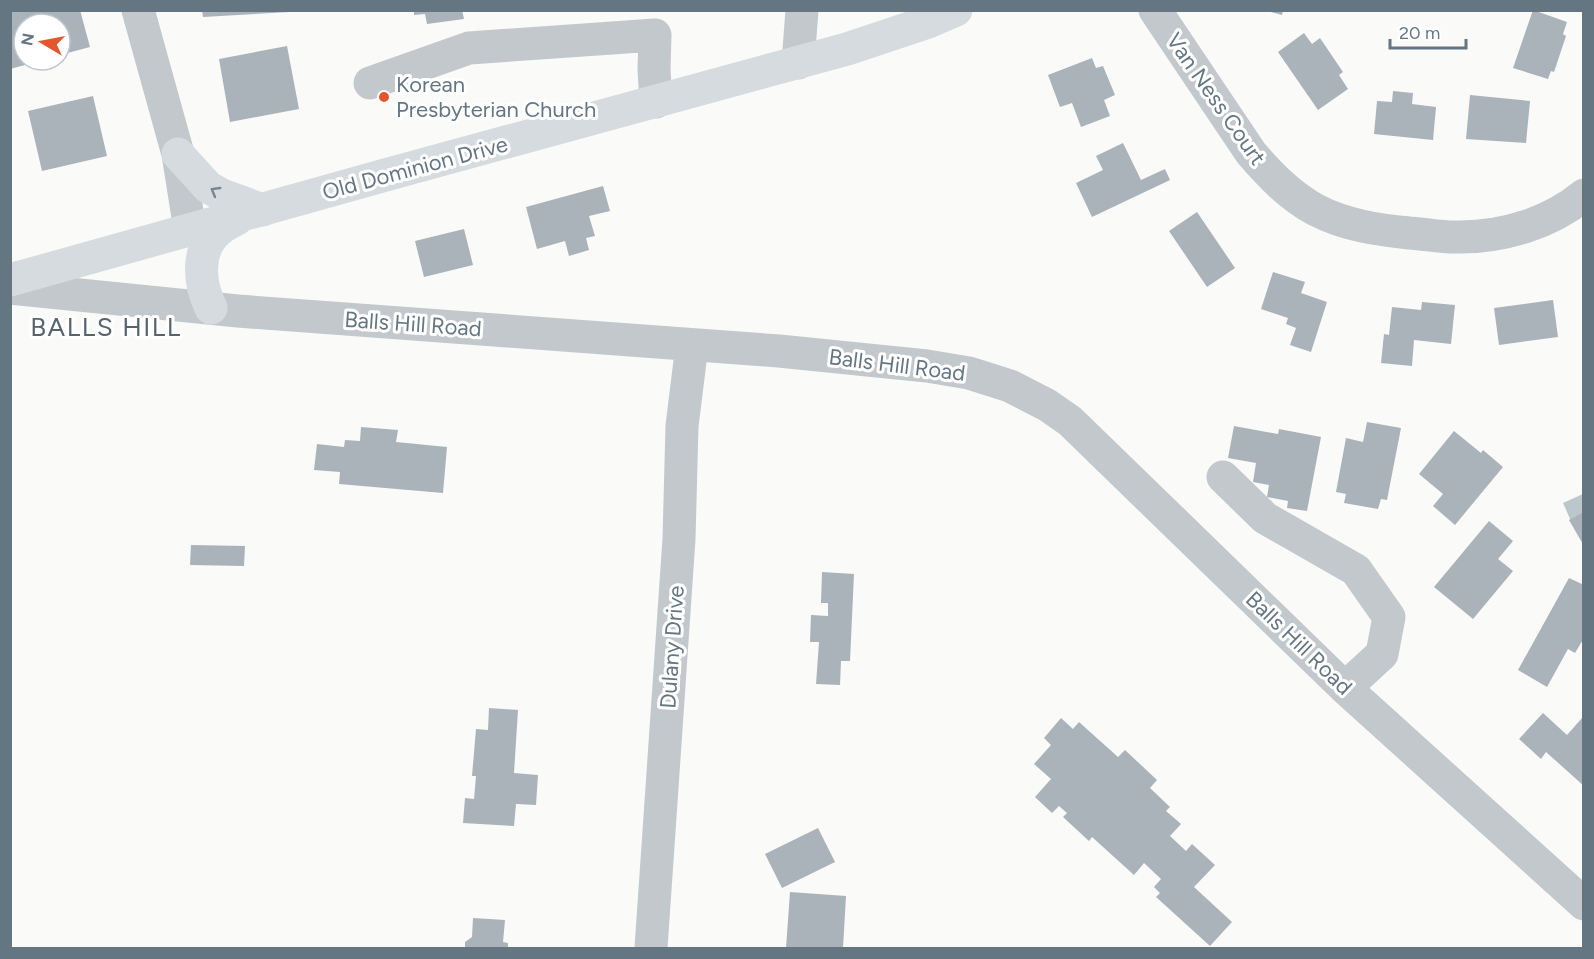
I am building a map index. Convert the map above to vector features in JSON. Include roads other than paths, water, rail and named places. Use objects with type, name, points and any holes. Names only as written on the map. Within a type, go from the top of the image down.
[{"type":"main road","name":"Old Dominion Drive","points":[[10,280],[798,63],[928,22],[956,10]]},
{"type":"main road","points":[[178,154],[198,179],[208,187],[253,212]]},
{"type":"main road","points":[[211,308],[203,292],[200,274],[207,246],[219,230],[253,212]]},
{"type":"street","points":[[138,10],[178,154],[190,230]]},
{"type":"street","points":[[798,63],[802,10]]},
{"type":"street","name":"Van Ness Court","points":[[1155,10],[1251,153],[1267,172],[1293,195],[1318,210],[1352,224],[1459,238],[1496,234],[1533,225],[1570,206],[1584,195]]},
{"type":"street","points":[[370,83],[469,48],[656,23],[654,70],[656,102]]},
{"type":"street","name":"Balls Hill Road","points":[[10,288],[211,308],[779,351],[927,366],[969,373],[1010,386],[1047,405],[1070,421],[1345,688],[1584,904]]},
{"type":"street","name":"Dulany Drive","points":[[651,948],[679,539],[682,426],[692,345]]},
{"type":"street","points":[[1223,477],[1265,518],[1356,570],[1389,617],[1382,654],[1345,688]]},
{"type":"place","name":"Korean Presbyterian Church","points":[[384,97]]},
{"type":"district","name":"BALLS HILL","points":[[106,327]]}]
